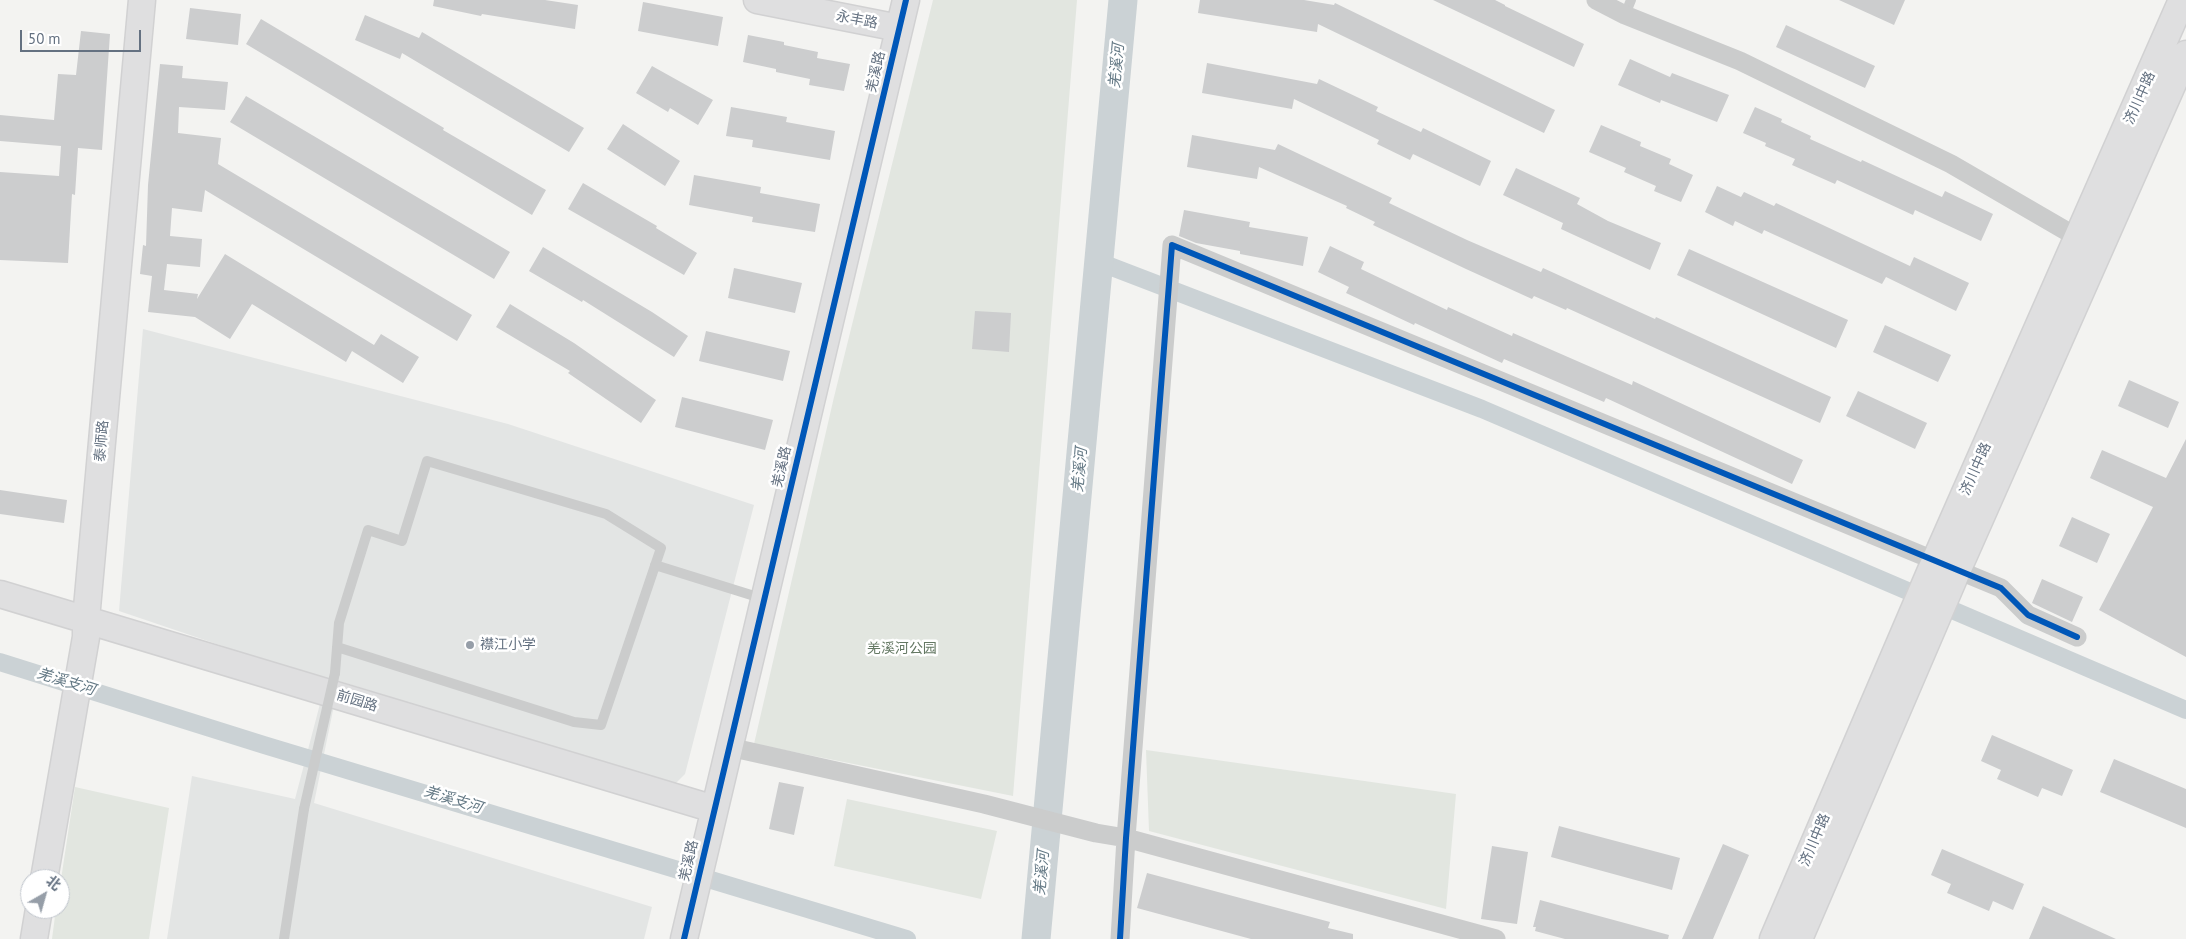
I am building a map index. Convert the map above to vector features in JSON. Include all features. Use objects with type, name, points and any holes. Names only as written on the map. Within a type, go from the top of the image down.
[{"type":"street","name":"泰师路","points":[[46,869],[86,628],[142,0]]},
{"type":"street","name":"永丰路","points":[[757,0],[899,28]]},
{"type":"street","name":"羌溪路","points":[[685,935],[906,0]]},
{"type":"street","points":[[1596,0],[1628,7],[1951,164],[2089,245]]},
{"type":"street","name":"济川中路","points":[[2089,245],[2182,0]]},
{"type":"street","name":"济川中路","points":[[1773,939],[1914,640],[2089,245],[2186,54]]},
{"type":"street","points":[[1120,939],[1126,838],[1172,245],[1944,570],[2001,588],[2028,615],[2077,637]]},
{"type":"street","name":"前园路","points":[[0,594],[86,628],[712,816]]},
{"type":"street","name":"济川中路","points":[[1799,939],[1914,640]]},
{"type":"street","points":[[729,747],[984,804],[1096,833],[1126,838],[1496,939]]},
{"type":"street","points":[[34,939],[37,919]]},
{"type":"lane","points":[[284,939],[304,809],[335,673],[337,647],[339,623],[368,530],[402,541],[427,461],[606,514],[661,548],[601,725],[574,722],[337,647]]},
{"type":"lane","points":[[655,566],[764,599]]},
{"type":"shaded area","name":"襟江小学","points":[[143,329],[508,424],[754,505],[685,774],[674,785],[339,681],[314,803],[652,907],[644,939],[167,939],[192,776],[295,799],[326,681],[119,611]]},
{"type":"green space","name":"羌溪河公园","points":[[933,0],[1077,0],[1013,796],[754,744],[834,397]]},
{"type":"green space","points":[[1146,750],[1456,794],[1446,909],[1149,831]]},
{"type":"green space","points":[[75,787],[169,808],[149,939],[52,939],[55,919],[70,919],[70,869],[63,869]]},
{"type":"green space","points":[[847,799],[997,831],[981,899],[834,866]]},
{"type":"building","points":[[434,0],[545,0],[578,5],[575,29],[482,14],[481,16],[433,6]]},
{"type":"building","points":[[1200,0],[1304,0],[1334,5],[1335,3],[1555,110],[1544,133],[1318,24],[1317,32],[1198,13]]},
{"type":"building","points":[[1433,0],[1495,0],[1584,44],[1574,67]]},
{"type":"building","points":[[1839,0],[1905,0],[1894,25]]},
{"type":"building","points":[[643,2],[723,17],[718,46],[638,31]]},
{"type":"building","points":[[190,8],[241,14],[238,45],[186,39]]},
{"type":"building","points":[[365,15],[419,38],[422,32],[584,128],[569,152],[402,53],[400,59],[355,40]]},
{"type":"building","points":[[261,19],[444,128],[443,130],[546,190],[532,215],[246,44]]},
{"type":"building","points":[[1786,25],[1875,66],[1865,88],[1776,47]]},
{"type":"building","points":[[81,31],[110,34],[102,150],[78,148],[75,195],[72,194],[68,263],[0,260],[0,172],[59,176],[61,146],[0,141],[0,115],[54,120],[58,74],[76,75]]},
{"type":"building","points":[[748,35],[784,42],[784,45],[818,52],[817,58],[850,64],[844,91],[809,85],[810,79],[776,72],[776,69],[743,62]]},
{"type":"building","points":[[1630,59],[1670,77],[1672,73],[1729,95],[1717,122],[1661,100],[1660,103],[1618,85]]},
{"type":"building","points":[[1207,63],[1317,84],[1319,79],[1378,107],[1376,111],[1421,132],[1423,128],[1491,161],[1480,186],[1413,154],[1410,160],[1377,144],[1379,140],[1294,99],[1292,109],[1202,93]]},
{"type":"building","points":[[160,64],[183,66],[182,78],[228,82],[225,110],[179,107],[178,133],[221,138],[218,164],[472,315],[457,341],[205,190],[202,212],[172,208],[170,236],[202,239],[200,267],[167,264],[164,290],[198,294],[197,299],[225,254],[374,345],[381,334],[419,357],[403,383],[352,351],[346,362],[252,304],[230,339],[195,317],[148,312],[152,276],[140,274],[143,245],[146,246],[148,185]]},
{"type":"building","points":[[652,66],[713,100],[698,125],[670,108],[668,112],[636,93]]},
{"type":"building","points":[[246,96],[510,252],[494,279],[230,122]]},
{"type":"building","points":[[731,107],[787,117],[786,122],[835,131],[830,160],[752,147],[753,140],[726,136]]},
{"type":"building","points":[[1755,107],[1782,119],[1781,122],[1811,136],[1810,139],[1861,162],[1862,160],[1942,197],[1945,191],[1993,214],[1981,241],[1915,210],[1913,215],[1837,180],[1835,184],[1792,165],[1795,159],[1765,146],[1766,143],[1743,133]]},
{"type":"building","points":[[623,124],[680,161],[665,186],[607,149]]},
{"type":"building","points":[[1601,125],[1641,142],[1640,146],[1671,159],[1669,164],[1693,175],[1681,202],[1654,191],[1656,186],[1624,172],[1626,168],[1589,152]]},
{"type":"building","points":[[1192,135],[1275,150],[1278,144],[1392,198],[1389,203],[1467,240],[1541,272],[1543,268],[1831,397],[1820,423],[1567,308],[1566,310],[1534,296],[1532,299],[1466,269],[1373,225],[1375,222],[1346,208],[1347,206],[1259,167],[1257,179],[1187,167]]},
{"type":"building","points":[[1516,168],[1580,198],[1577,204],[1608,221],[1661,243],[1650,270],[1561,229],[1563,223],[1503,195]]},
{"type":"building","points":[[694,175],[761,187],[760,193],[820,204],[815,232],[752,222],[753,217],[689,205]]},
{"type":"building","points":[[583,183],[657,226],[656,228],[697,253],[684,275],[568,209]]},
{"type":"building","points":[[1717,186],[1741,197],[1744,192],[1774,206],[1776,203],[1910,266],[1914,257],[1969,283],[1956,311],[1886,277],[1882,284],[1764,230],[1762,234],[1735,221],[1733,226],[1705,212]]},
{"type":"building","points":[[1184,210],[1250,222],[1249,227],[1308,237],[1303,266],[1240,254],[1240,251],[1196,243],[1179,236]]},
{"type":"building","points":[[1330,246],[1364,262],[1361,269],[1447,310],[1448,307],[1512,336],[1513,333],[1632,385],[1633,381],[1803,460],[1792,484],[1606,398],[1604,402],[1504,359],[1502,363],[1346,293],[1349,287],[1318,272]]},
{"type":"building","points":[[543,247],[652,312],[688,336],[674,357],[583,300],[582,302],[529,271]]},
{"type":"building","points":[[1689,249],[1848,320],[1836,348],[1677,275]]},
{"type":"building","points":[[734,268],[802,283],[795,313],[728,298]]},
{"type":"building","points":[[510,304],[574,343],[656,400],[641,423],[568,373],[570,371],[496,327]]},
{"type":"building","points":[[975,311],[1011,313],[1009,352],[972,349]]},
{"type":"building","points":[[1885,325],[1951,355],[1938,382],[1873,352]]},
{"type":"building","points":[[706,331],[790,351],[783,381],[699,361]]},
{"type":"building","points":[[2129,380],[2179,402],[2168,428],[2118,406]]},
{"type":"building","points":[[1858,391],[1927,423],[1915,449],[1846,416]]},
{"type":"building","points":[[682,397],[773,420],[765,450],[675,427]]},
{"type":"building","points":[[2186,439],[2186,657],[2099,610],[2153,507],[2090,478],[2102,450],[2166,478]]},
{"type":"building","points":[[0,490],[67,500],[64,523],[0,514]]},
{"type":"building","points":[[2072,517],[2110,534],[2097,563],[2059,546]]},
{"type":"building","points":[[2042,579],[2083,597],[2072,622],[2032,603]]},
{"type":"building","points":[[1992,735],[2073,770],[2062,796],[2042,788],[2038,797],[1997,779],[2001,770],[1981,761]]},
{"type":"building","points":[[2114,759],[2186,789],[2186,828],[2100,792]]},
{"type":"building","points":[[779,782],[804,787],[794,835],[769,829]]},
{"type":"building","points":[[1559,826],[1680,858],[1672,890],[1551,857]]},
{"type":"building","points":[[1723,844],[1749,855],[1713,939],[1682,939]]},
{"type":"building","points":[[1492,846],[1528,852],[1517,924],[1481,919]]},
{"type":"building","points":[[1942,849],[2024,884],[2013,910],[1993,901],[1989,911],[1947,893],[1951,884],[1931,875]]},
{"type":"building","points":[[1147,873],[1330,922],[1328,928],[1353,934],[1353,939],[1251,939],[1137,908]]},
{"type":"building","points":[[1540,900],[1669,935],[1668,939],[1565,939],[1535,931],[1536,927],[1533,927]]},
{"type":"building","points":[[2043,906],[2116,939],[2029,939]]},
{"type":"waterway","name":"羌溪河","points":[[1036,939],[1123,0]]},
{"type":"waterway","points":[[1099,262],[1482,409],[2186,710]]},
{"type":"waterway","name":"羌溪支河","points":[[0,662],[264,745],[907,939]]},
{"type":"cycle path","points":[[684,939],[906,0]]},
{"type":"cycle path","points":[[1120,939],[1126,838],[1172,245],[2001,588],[2028,615],[2077,637]]},
{"type":"place","name":"襟江小学","points":[[470,645]]}]
